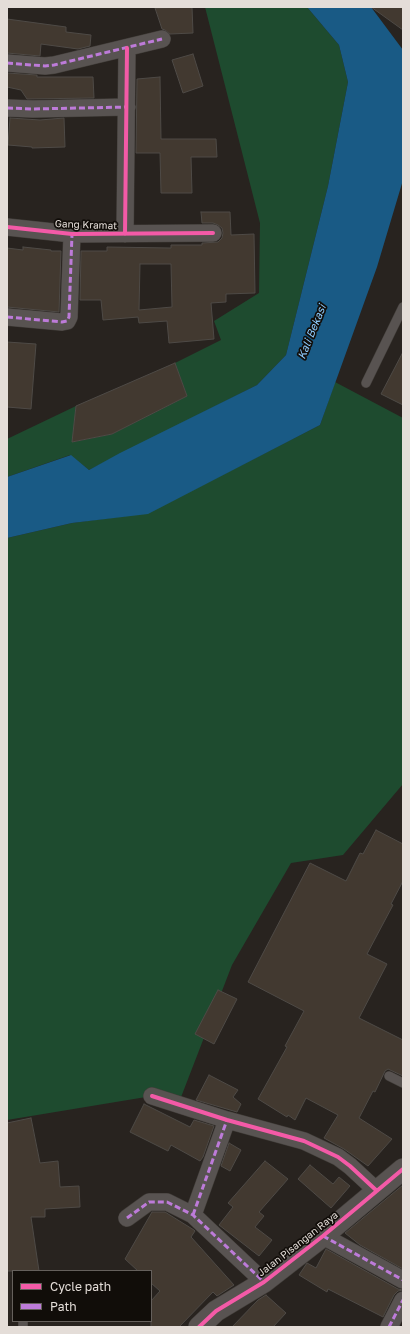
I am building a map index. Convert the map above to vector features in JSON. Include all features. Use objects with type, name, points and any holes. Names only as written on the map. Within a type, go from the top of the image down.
[{"type":"street","points":[[7,63],[54,65],[162,39]]},
{"type":"street","points":[[125,234],[127,48]]},
{"type":"street","points":[[7,108],[33,109],[127,107]]},
{"type":"street","name":"Gang Kramat","points":[[7,227],[72,234],[213,233]]},
{"type":"street","points":[[7,317],[62,322],[69,317],[72,234]]},
{"type":"street","points":[[152,1096],[227,1120],[304,1141],[321,1148],[338,1157],[350,1166],[377,1191]]},
{"type":"street","points":[[193,1215],[227,1120]]},
{"type":"street","name":"Jalan Pisangan Raya","points":[[199,1327],[216,1311],[264,1282],[323,1236],[403,1169]]},
{"type":"street","points":[[127,1218],[149,1202],[167,1202],[193,1215],[264,1282]]},
{"type":"street","points":[[323,1236],[403,1280]]},
{"type":"street","points":[[389,1327],[403,1300]]},
{"type":"lane","points":[[366,383],[402,311]]},
{"type":"lane","points":[[388,1076],[403,1083]]},
{"type":"green space","points":[[205,7],[307,7],[339,45],[348,82],[328,186],[286,355],[257,385],[89,470],[70,455],[7,477],[7,439],[76,406],[73,442],[112,434],[187,396],[175,363],[221,340],[214,321],[259,293],[260,223]]},
{"type":"green space","points":[[335,382],[403,418],[403,784],[343,855],[291,863],[232,965],[178,1105],[152,1096],[7,1120],[7,538],[72,523],[148,513],[320,425]]},
{"type":"water","name":"Kali Bekasi","points":[[307,7],[371,7],[403,50],[403,180],[377,267],[320,425],[148,514],[72,523],[7,538],[7,477],[71,455],[89,470],[257,385],[286,355],[328,186],[348,82],[339,45]]},
{"type":"building","points":[[192,7],[193,33],[170,34],[162,29],[155,8]]},
{"type":"building","points":[[371,7],[403,7],[403,30]]},
{"type":"building","points":[[7,19],[66,27],[66,32],[91,35],[90,46],[78,49],[41,44],[40,56],[7,53]]},
{"type":"building","points":[[193,54],[203,86],[183,93],[172,60]]},
{"type":"building","points":[[7,73],[37,75],[37,77],[93,77],[94,98],[27,99],[21,90],[7,87]]},
{"type":"building","points":[[160,77],[161,139],[216,139],[217,157],[191,157],[192,193],[161,193],[160,153],[136,153],[137,79]]},
{"type":"building","points":[[10,118],[40,120],[64,118],[65,147],[32,148],[8,145]]},
{"type":"building","points":[[201,212],[230,212],[231,235],[254,234],[255,293],[226,294],[226,302],[211,303],[214,339],[169,343],[167,321],[139,323],[138,317],[103,320],[101,300],[80,300],[81,251],[107,251],[107,247],[171,248],[171,245],[202,245],[202,243],[218,242],[222,238],[222,228],[218,225],[213,223],[202,223]],"holes":[[[140,264],[171,264],[172,307],[139,310]]]},
{"type":"building","points":[[23,247],[61,251],[59,312],[7,307],[7,248],[23,250]]},
{"type":"building","points":[[7,342],[36,344],[31,409],[7,407]]},
{"type":"building","points":[[403,352],[403,405],[381,394]]},
{"type":"building","points":[[175,363],[187,396],[112,434],[72,442],[76,406]]},
{"type":"building","points":[[376,830],[403,844],[403,881],[391,904],[393,905],[367,954],[387,964],[359,1018],[403,1040],[403,1076],[388,1069],[385,1071],[375,1092],[373,1091],[359,1118],[392,1139],[368,1166],[344,1149],[324,1138],[338,1115],[306,1098],[295,1120],[288,1115],[287,1117],[258,1099],[287,1047],[285,1046],[304,1011],[248,982],[310,863],[346,881],[360,853],[363,854]]},
{"type":"building","points":[[218,990],[237,999],[214,1044],[195,1034]]},
{"type":"building","points":[[209,1075],[238,1090],[233,1097],[241,1104],[237,1112],[196,1100]]},
{"type":"building","points":[[144,1104],[190,1127],[194,1120],[214,1126],[203,1157],[200,1161],[171,1145],[168,1151],[130,1132]]},
{"type":"building","points":[[31,1118],[40,1163],[58,1161],[60,1187],[79,1186],[80,1207],[45,1209],[45,1217],[31,1217],[39,1270],[7,1271],[7,1123]]},
{"type":"building","points":[[229,1143],[241,1150],[230,1171],[221,1166]]},
{"type":"building","points":[[265,1161],[288,1179],[259,1212],[264,1216],[255,1227],[272,1240],[259,1256],[219,1225],[233,1207],[228,1203]]},
{"type":"building","points":[[310,1165],[333,1184],[339,1177],[350,1186],[331,1208],[298,1179]]},
{"type":"building","points":[[403,1185],[403,1269],[360,1245],[345,1233]]},
{"type":"building","points":[[152,1212],[165,1212],[195,1231],[191,1237],[234,1285],[217,1296],[213,1292],[179,1327],[151,1327],[152,1300],[160,1291],[152,1284],[152,1270],[137,1270],[125,1259]]},
{"type":"building","points":[[326,1249],[398,1289],[403,1290],[398,1291],[394,1295],[383,1317],[328,1289],[327,1292],[299,1275],[307,1263],[316,1268]]},
{"type":"building","points":[[266,1295],[286,1313],[273,1327],[232,1327],[258,1300]]},
{"type":"marked path","points":[[7,63],[45,66],[54,65],[162,39]]},
{"type":"marked path","points":[[7,108],[33,109],[127,107]]},
{"type":"marked path","points":[[7,317],[62,322],[67,321],[69,317],[72,234]]},
{"type":"marked path","points":[[193,1215],[227,1120]]},
{"type":"marked path","points":[[127,1218],[149,1202],[167,1202],[193,1215],[264,1282]]},
{"type":"marked path","points":[[323,1236],[403,1280]]},
{"type":"marked path","points":[[389,1327],[403,1300]]},
{"type":"cycle path","points":[[125,234],[127,48]]},
{"type":"cycle path","points":[[7,227],[72,234],[213,233]]},
{"type":"cycle path","points":[[152,1096],[227,1120],[304,1141],[338,1157],[377,1191]]},
{"type":"cycle path","points":[[199,1327],[216,1311],[264,1282],[323,1236],[403,1169]]}]
